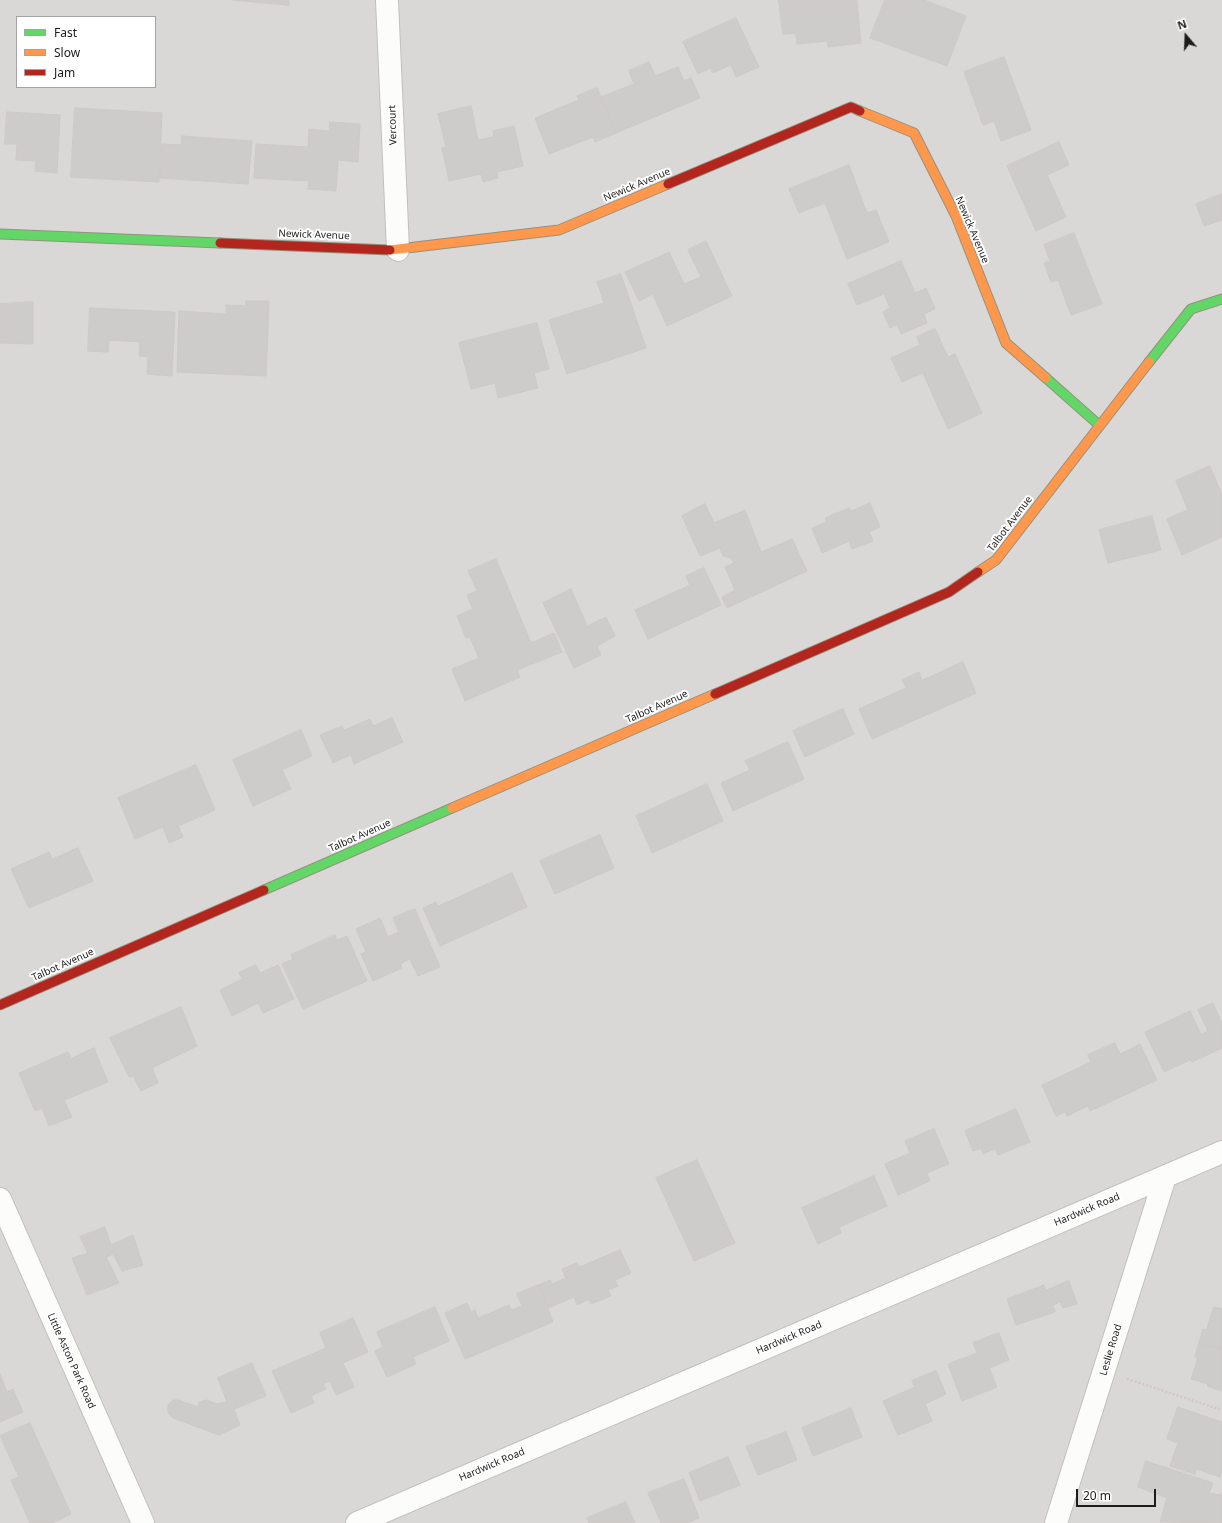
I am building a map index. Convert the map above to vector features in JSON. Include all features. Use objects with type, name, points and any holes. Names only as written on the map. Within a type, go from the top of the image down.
[{"type":"street","name":"Vercourt","points":[[387,0],[398,250]]},
{"type":"street","name":"Newick Avenue","points":[[0,234],[398,250],[559,230],[851,107],[914,133],[956,216],[1006,343],[1099,425]]},
{"type":"street","name":"Talbot Avenue","points":[[0,1005],[949,592],[996,560],[1099,425],[1191,310],[1222,299]]},
{"type":"street","name":"Hardwick Road","points":[[357,1523],[1222,1152]]},
{"type":"street","name":"Leslie Road","points":[[1056,1523],[1165,1177]]},
{"type":"street","name":"Little Aston Park Road","points":[[0,1200],[143,1523]]},
{"type":"path","points":[[1104,1371],[1222,1410]]},
{"type":"shaded area","points":[[0,0],[1222,0],[1222,1523],[0,1523]]},
{"type":"building","points":[[233,0],[289,0],[289,5]]},
{"type":"building","points":[[779,0],[857,0],[861,43],[828,47],[827,41],[797,44],[796,33],[783,34]]},
{"type":"building","points":[[885,0],[924,0],[966,16],[947,66],[870,38]]},
{"type":"building","points":[[736,18],[759,67],[736,77],[731,65],[713,73],[710,68],[698,74],[683,42]]},
{"type":"building","points":[[1004,57],[1031,130],[1001,141],[994,121],[983,125],[964,72]]},
{"type":"building","points":[[649,62],[655,76],[678,67],[684,81],[691,78],[700,98],[616,133],[601,97],[634,84],[629,71]]},
{"type":"building","points":[[597,88],[616,133],[595,142],[593,137],[549,154],[535,118],[579,100],[577,96]]},
{"type":"building","points":[[471,106],[478,140],[494,137],[493,131],[514,126],[523,166],[497,172],[498,178],[483,182],[481,174],[449,181],[442,148],[446,147],[438,114]]},
{"type":"building","points":[[75,108],[162,113],[159,182],[71,177]]},
{"type":"building","points":[[7,112],[60,115],[57,173],[35,171],[36,161],[16,160],[17,144],[5,144]]},
{"type":"building","points":[[330,122],[360,124],[358,162],[338,160],[336,191],[308,189],[309,181],[254,178],[256,144],[308,147],[309,129],[329,131]]},
{"type":"building","points":[[182,136],[252,141],[248,184],[160,178],[162,144],[181,145]]},
{"type":"building","points":[[1059,142],[1069,165],[1047,175],[1066,217],[1036,231],[1007,166]]},
{"type":"building","points":[[849,165],[867,213],[876,210],[889,242],[847,259],[825,203],[799,213],[789,189]]},
{"type":"building","points":[[1222,194],[1222,220],[1204,226],[1196,204]]},
{"type":"building","points":[[1074,233],[1102,304],[1071,315],[1058,280],[1051,282],[1044,263],[1050,261],[1044,245]]},
{"type":"building","points":[[706,241],[732,296],[667,326],[653,294],[639,301],[625,272],[669,252],[684,284],[701,277],[688,250]]},
{"type":"building","points":[[901,261],[915,293],[926,288],[935,309],[924,314],[927,323],[901,334],[897,324],[890,328],[883,312],[890,308],[884,294],[857,305],[848,284]]},
{"type":"building","points":[[621,274],[646,348],[567,374],[549,320],[604,303],[597,282]]},
{"type":"building","points":[[246,301],[269,301],[266,376],[177,372],[179,311],[226,314],[226,305],[246,306]]},
{"type":"building","points":[[33,302],[33,344],[0,343],[0,304]]},
{"type":"building","points":[[90,308],[175,312],[172,376],[147,374],[148,357],[139,356],[140,342],[109,340],[108,352],[88,351]]},
{"type":"building","points":[[537,323],[549,369],[534,373],[538,388],[498,398],[495,383],[471,389],[459,343]]},
{"type":"building","points":[[935,329],[948,357],[955,354],[982,413],[948,429],[923,373],[902,382],[891,358],[920,345],[917,337]]},
{"type":"building","points":[[1210,466],[1222,495],[1222,537],[1182,555],[1167,519],[1188,510],[1176,481]]},
{"type":"building","points":[[870,503],[880,527],[869,532],[873,541],[852,549],[849,541],[822,553],[812,528],[827,522],[825,518],[849,508],[851,511]]},
{"type":"building","points":[[705,504],[714,523],[745,510],[761,552],[792,539],[807,571],[727,608],[722,597],[735,590],[725,567],[734,563],[731,558],[723,556],[720,548],[700,556],[682,516]]},
{"type":"building","points":[[1152,516],[1161,550],[1108,563],[1099,530]]},
{"type":"building","points":[[496,559],[531,643],[554,633],[562,652],[517,670],[520,677],[465,701],[452,669],[479,658],[470,637],[466,638],[457,616],[473,609],[467,595],[477,591],[468,571]]},
{"type":"building","points":[[704,568],[721,605],[648,639],[635,610],[690,585],[686,576]]},
{"type":"building","points":[[571,589],[587,626],[606,617],[615,636],[597,646],[601,655],[574,668],[543,603]]},
{"type":"building","points":[[963,662],[976,693],[872,739],[859,709],[906,688],[902,680],[919,672],[922,680]]},
{"type":"building","points":[[843,709],[854,734],[805,757],[793,731]]},
{"type":"building","points":[[392,718],[403,742],[354,764],[351,755],[333,763],[320,735],[342,726],[344,730],[370,719],[373,726]]},
{"type":"building","points":[[301,730],[312,756],[282,770],[291,789],[253,806],[233,760]]},
{"type":"building","points":[[788,742],[804,779],[733,811],[721,783],[750,770],[745,761]]},
{"type":"building","points":[[196,765],[215,810],[178,826],[183,837],[169,843],[163,827],[135,839],[118,798]]},
{"type":"building","points":[[707,784],[723,821],[652,853],[636,816]]},
{"type":"building","points":[[600,835],[614,868],[555,894],[540,861]]},
{"type":"building","points":[[78,848],[93,881],[29,908],[11,869],[49,852],[52,859]]},
{"type":"building","points":[[512,873],[527,907],[440,946],[423,908],[436,902],[438,906]]},
{"type":"building","points":[[415,909],[440,967],[418,976],[410,959],[400,964],[402,968],[373,981],[361,954],[366,952],[356,929],[380,918],[388,937],[399,932],[393,918]]},
{"type":"building","points":[[335,935],[337,940],[347,936],[367,981],[303,1009],[282,964],[293,959],[291,955]]},
{"type":"building","points":[[256,965],[260,973],[278,965],[294,999],[263,1013],[258,1003],[232,1016],[220,990],[242,979],[239,973]]},
{"type":"building","points":[[1213,1003],[1222,1023],[1222,1048],[1192,1062],[1190,1060],[1164,1072],[1145,1032],[1190,1011],[1201,1035],[1208,1031],[1198,1010]]},
{"type":"building","points":[[181,1007],[197,1046],[152,1068],[158,1083],[141,1091],[133,1076],[129,1077],[110,1038]]},
{"type":"building","points":[[1115,1043],[1120,1054],[1140,1044],[1157,1080],[1090,1111],[1088,1106],[1067,1116],[1065,1112],[1056,1116],[1042,1085],[1091,1062],[1088,1055]]},
{"type":"building","points":[[94,1048],[108,1082],[64,1100],[72,1117],[49,1126],[42,1108],[35,1111],[19,1073],[68,1052],[71,1058]]},
{"type":"building","points":[[1016,1109],[1030,1142],[998,1155],[995,1149],[983,1154],[981,1148],[973,1151],[965,1131]]},
{"type":"building","points":[[934,1129],[949,1164],[927,1173],[930,1181],[898,1195],[885,1164],[910,1153],[905,1141]]},
{"type":"building","points":[[697,1160],[735,1243],[694,1261],[656,1178]]},
{"type":"building","points":[[874,1176],[887,1206],[839,1227],[841,1233],[818,1244],[802,1208]]},
{"type":"building","points":[[105,1227],[111,1245],[133,1235],[143,1265],[122,1271],[113,1254],[106,1257],[119,1283],[87,1295],[72,1258],[88,1253],[80,1237]]},
{"type":"building","points":[[620,1250],[631,1273],[615,1280],[618,1286],[608,1290],[611,1296],[591,1304],[589,1299],[577,1305],[574,1297],[548,1308],[539,1285],[550,1280],[552,1284],[566,1278],[562,1269],[577,1263],[579,1267]]},
{"type":"building","points":[[1069,1281],[1077,1304],[1063,1308],[1060,1302],[1053,1305],[1055,1312],[1016,1325],[1007,1299],[1044,1285],[1046,1290]]},
{"type":"building","points":[[539,1285],[553,1322],[465,1359],[445,1313],[467,1303],[471,1312],[475,1310],[478,1318],[509,1305],[512,1310],[522,1306],[517,1294]]},
{"type":"building","points":[[435,1307],[449,1341],[413,1357],[416,1364],[387,1377],[375,1351],[383,1347],[377,1332]]},
{"type":"building","points":[[1214,1307],[1222,1309],[1222,1349],[1199,1343],[1203,1329],[1206,1330]]},
{"type":"building","points":[[353,1318],[368,1352],[343,1363],[354,1387],[336,1395],[330,1381],[323,1383],[326,1389],[311,1396],[314,1403],[291,1413],[272,1371],[326,1348],[320,1333]]},
{"type":"building","points":[[999,1333],[1009,1360],[989,1368],[997,1387],[962,1401],[948,1364],[977,1353],[973,1343]]},
{"type":"building","points":[[1199,1343],[1222,1349],[1222,1391],[1207,1386],[1208,1384],[1191,1379],[1198,1358],[1195,1357]]},
{"type":"building","points":[[252,1363],[266,1396],[234,1409],[240,1425],[219,1435],[173,1418],[168,1413],[168,1405],[173,1400],[178,1400],[198,1407],[199,1402],[207,1400],[217,1404],[227,1402],[218,1378]]},
{"type":"building","points":[[936,1371],[946,1394],[925,1404],[932,1421],[898,1435],[883,1401],[915,1387],[912,1381]]},
{"type":"building","points":[[0,1374],[7,1392],[13,1389],[23,1412],[0,1422]]},
{"type":"building","points":[[1178,1407],[1222,1422],[1222,1469],[1220,1477],[1196,1469],[1195,1474],[1170,1466],[1178,1443],[1167,1439]]},
{"type":"building","points":[[851,1408],[862,1437],[813,1456],[802,1428]]},
{"type":"building","points":[[30,1423],[71,1514],[52,1523],[30,1523],[11,1480],[19,1477],[0,1436]]},
{"type":"building","points":[[786,1432],[797,1460],[758,1475],[746,1447]]},
{"type":"building","points":[[728,1457],[740,1485],[700,1501],[689,1473]]},
{"type":"building","points":[[1146,1461],[1213,1483],[1209,1493],[1221,1495],[1222,1492],[1222,1523],[1160,1522],[1167,1498],[1138,1487]]},
{"type":"building","points":[[684,1479],[699,1518],[687,1523],[661,1523],[648,1493]]},
{"type":"building","points":[[626,1502],[635,1523],[589,1523],[587,1518]]},
{"type":"traffic: fast","points":[[0,234],[220,243]]},
{"type":"traffic: fast","points":[[1149,362],[1191,309],[1222,299]]},
{"type":"traffic: fast","points":[[1046,378],[1099,425]]},
{"type":"traffic: fast","points":[[264,890],[452,808]]},
{"type":"traffic: slow","points":[[860,111],[914,133],[956,216],[1006,343],[1046,378]]},
{"type":"traffic: slow","points":[[390,250],[559,230],[668,184]]},
{"type":"traffic: slow","points":[[978,572],[996,560],[1149,362]]},
{"type":"traffic: slow","points":[[452,808],[715,694]]},
{"type":"traffic: jam","points":[[668,184],[851,107],[860,111]]},
{"type":"traffic: jam","points":[[220,243],[390,250]]},
{"type":"traffic: jam","points":[[715,694],[949,592],[978,572]]},
{"type":"traffic: jam","points":[[0,1005],[264,890]]}]
